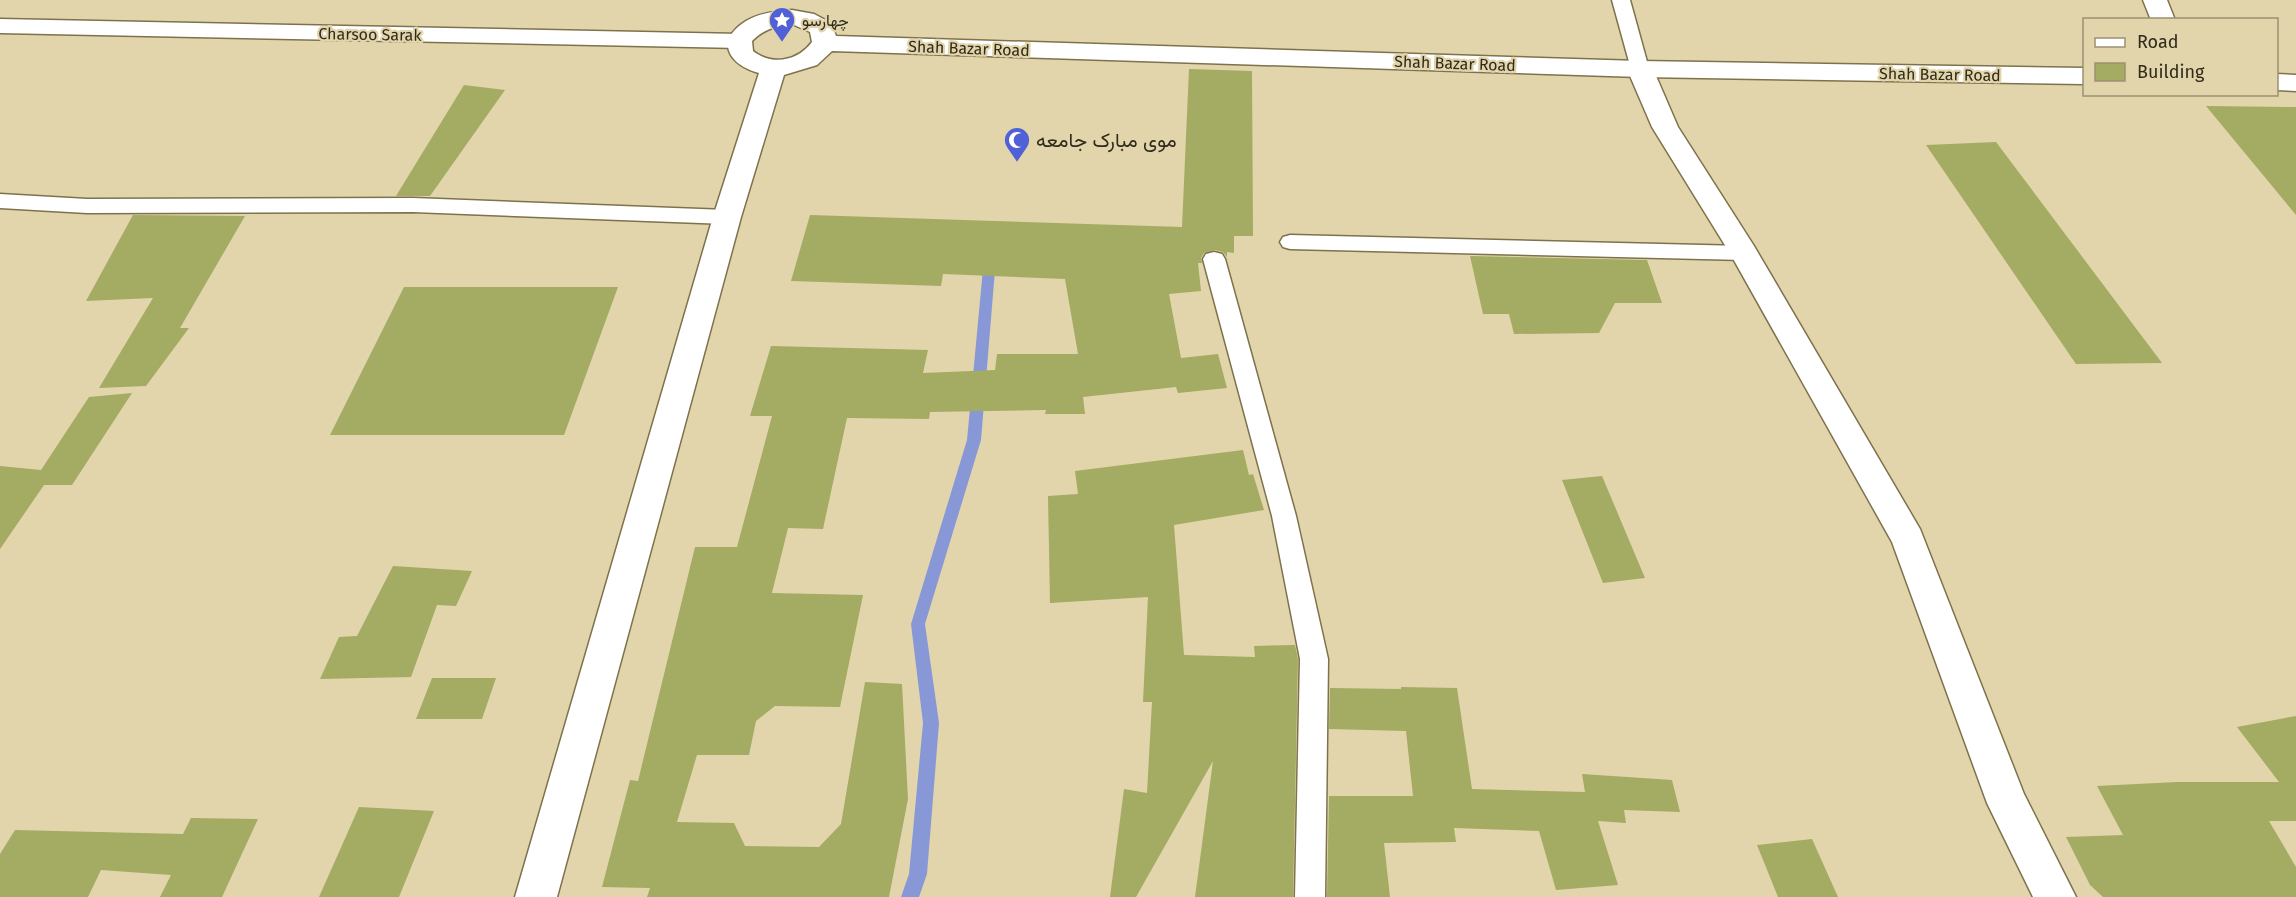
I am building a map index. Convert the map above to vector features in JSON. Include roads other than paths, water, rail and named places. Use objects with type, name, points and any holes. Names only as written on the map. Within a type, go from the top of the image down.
[{"type":"main road","points":[[2155,0],[2162,18]]},
{"type":"main road","points":[[795,8],[805,19],[822,28],[825,43],[812,58],[794,65],[773,68],[753,64],[746,60],[741,54],[740,41],[750,29],[795,8]]},
{"type":"main road","name":"Charsoo Sarak","points":[[0,26],[740,41]]},
{"type":"main road","name":"Shah Bazar Road","points":[[825,43],[1640,69],[2083,76]]},
{"type":"main road","points":[[536,897],[728,217],[773,68]]},
{"type":"main road","points":[[1640,69],[1665,127],[1744,253],[1908,539],[2007,803],[2055,897]]},
{"type":"main road","points":[[2278,82],[2296,83]]},
{"type":"lane","points":[[1621,0],[1640,69]]},
{"type":"lane","points":[[0,201],[87,206],[413,205],[728,217]]},
{"type":"lane","points":[[1290,242],[1744,253]]},
{"type":"lane","points":[[1214,259],[1284,516],[1314,659],[1310,897]]},
{"type":"waterway","points":[[910,897],[918,874],[931,723],[918,624],[974,440],[990,258]]},
{"type":"place","name":"چهارسو","points":[[782,43]]},
{"type":"place","name":"موی مبارک جامعه","points":[[1017,163]]}]
